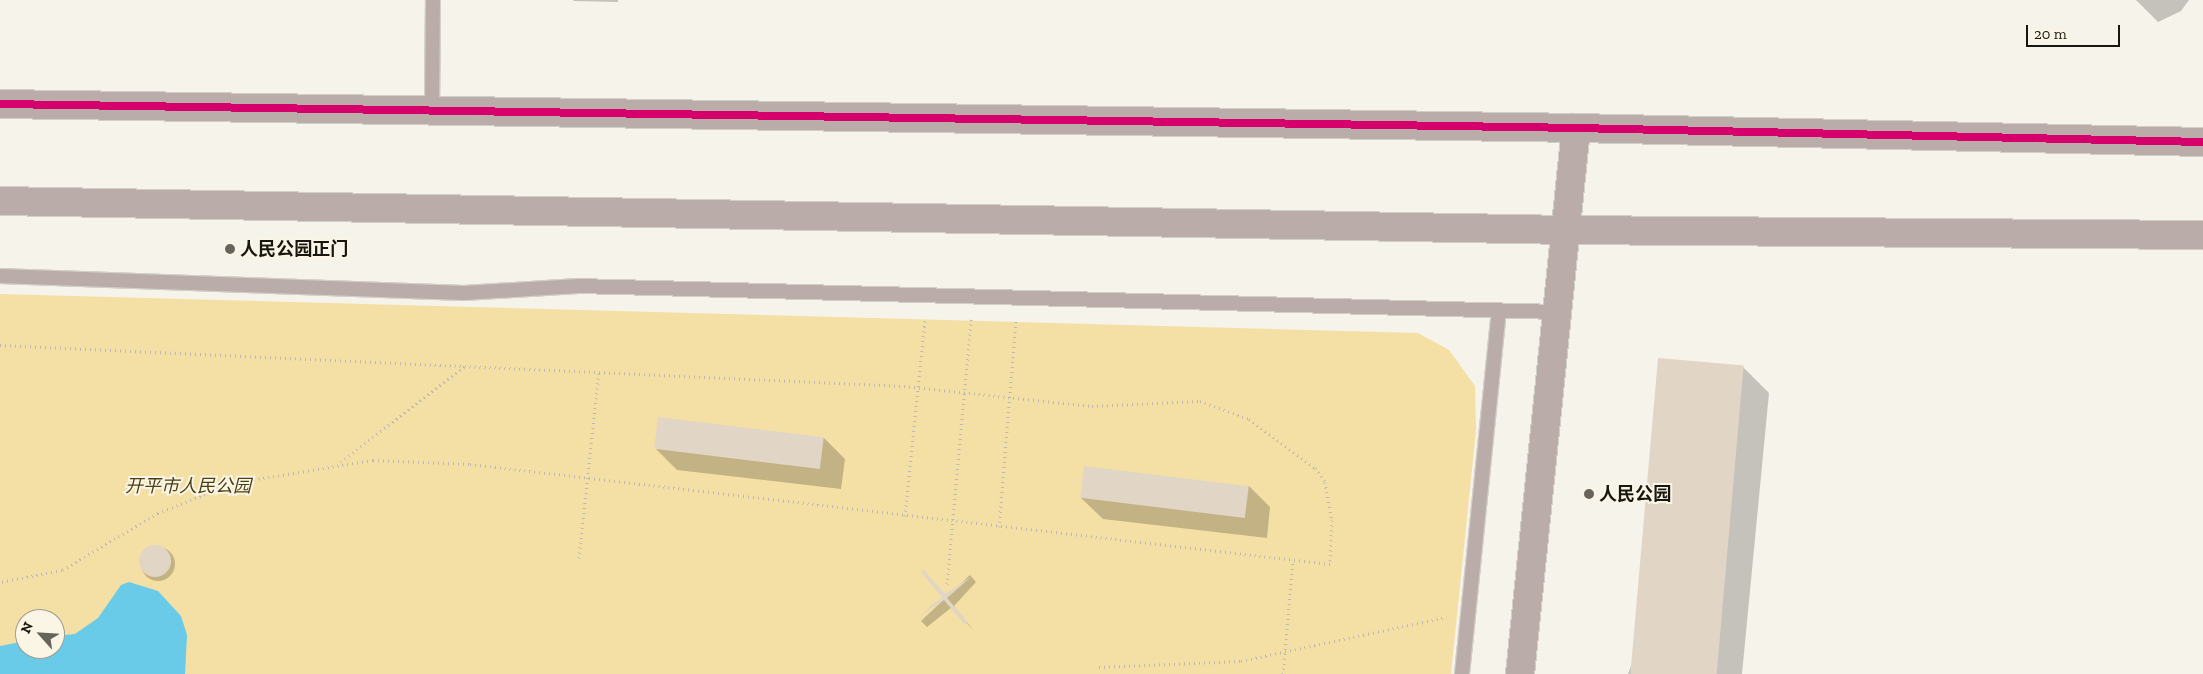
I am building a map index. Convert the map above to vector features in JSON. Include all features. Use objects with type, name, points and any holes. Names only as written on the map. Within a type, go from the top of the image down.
[{"type":"street","points":[[0,104],[1576,128],[2203,142]]},
{"type":"street","points":[[1520,674],[1576,128]]},
{"type":"street","points":[[0,202],[1565,230],[2203,235]]},
{"type":"lane","points":[[432,111],[433,0]]},
{"type":"lane","points":[[0,276],[464,293],[578,286],[1556,312]]},
{"type":"lane","points":[[1462,674],[1499,311]]},
{"type":"path","points":[[905,516],[927,296]]},
{"type":"path","points":[[947,584],[973,298]]},
{"type":"path","points":[[999,527],[1017,299]]},
{"type":"path","points":[[0,345],[467,364],[918,387],[1092,406],[1200,401],[1249,419],[1286,443],[1325,482],[1331,510],[1330,564],[953,522],[587,478],[408,460],[340,463],[206,492],[136,524],[62,570],[0,582]]},
{"type":"path","points":[[340,463],[467,364]]},
{"type":"path","points":[[579,558],[599,371]]},
{"type":"path","points":[[1283,674],[1294,560]]},
{"type":"path","points":[[1099,667],[1193,665],[1285,652],[1468,612]]},
{"type":"green space","name":"开平市人民公园","points":[[0,294],[1418,333],[1449,350],[1475,386],[1476,430],[1451,674],[0,674]]},
{"type":"water","points":[[129,582],[158,591],[181,616],[187,635],[185,674],[0,674],[0,646],[15,643],[15,659],[65,659],[65,635],[75,634],[98,618],[121,585]]},
{"type":"building","points":[[1658,358],[1744,365],[1717,674],[1630,674]]},
{"type":"building","points":[[658,417],[824,437],[820,469],[654,449]]},
{"type":"building","points":[[1084,466],[1249,486],[1245,518],[1080,498]]},
{"type":"building","points":[[155,545],[161,546],[166,550],[170,555],[170,567],[166,572],[161,576],[155,577],[149,576],[144,572],[140,567],[139,561],[140,555],[144,550],[149,546]]},
{"type":"building","points":[[924,570],[945,594],[972,576],[947,598],[968,623],[965,625],[944,600],[917,618],[942,597],[921,572]]},
{"type":"cycle path","points":[[0,104],[1576,128],[2203,142]]},
{"type":"place","name":"人民公园正门","points":[[230,249]]},
{"type":"place","name":"人民公园","points":[[1589,494]]}]
